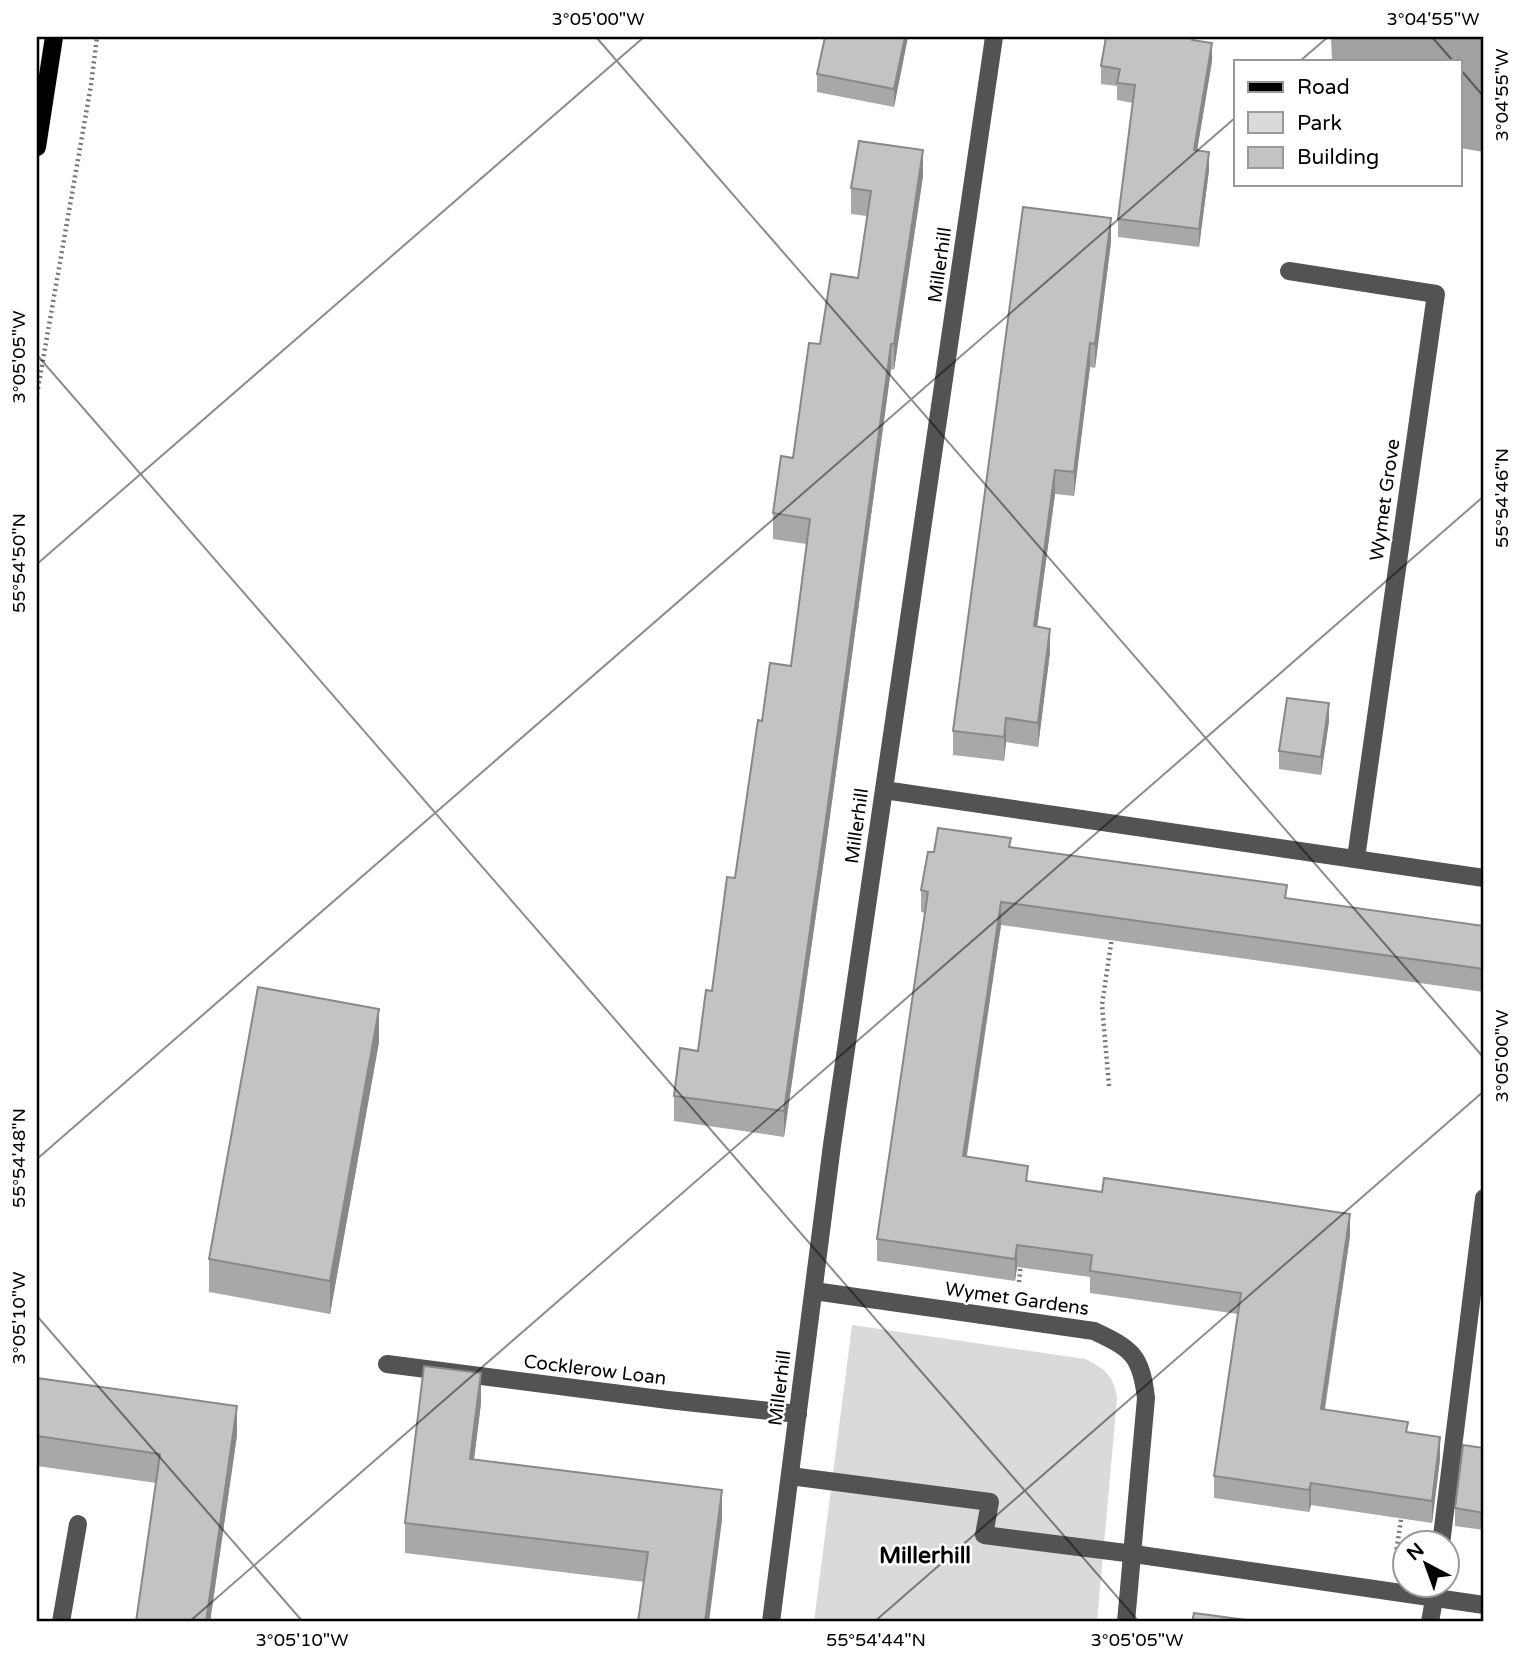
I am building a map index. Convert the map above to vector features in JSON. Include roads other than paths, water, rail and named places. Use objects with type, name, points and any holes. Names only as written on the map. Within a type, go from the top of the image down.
[{"type":"main road","points":[[37,147],[54,37]]},
{"type":"street","name":"Millerhill","points":[[771,1622],[832,1145],[994,37]]},
{"type":"street","name":"Wymet Grove","points":[[1289,271],[1436,294],[1356,858]]},
{"type":"street","points":[[884,790],[1484,878]]},
{"type":"street","points":[[1443,1530],[1484,1198]]},
{"type":"street","name":"Wymet Gardens","points":[[814,1291],[1094,1331],[1125,1345],[1143,1371],[1146,1398],[1126,1622]]},
{"type":"street","name":"Cocklerow Loan","points":[[387,1364],[797,1414]]},
{"type":"street","points":[[790,1476],[990,1502],[985,1535],[1392,1587]]},
{"type":"street","points":[[61,1622],[78,1524]]},
{"type":"street","points":[[1462,1599],[1484,1605]]},
{"type":"street","points":[[1430,1622],[1434,1600]]},
{"type":"district","name":"Millerhill","points":[[925,1556]]}]
